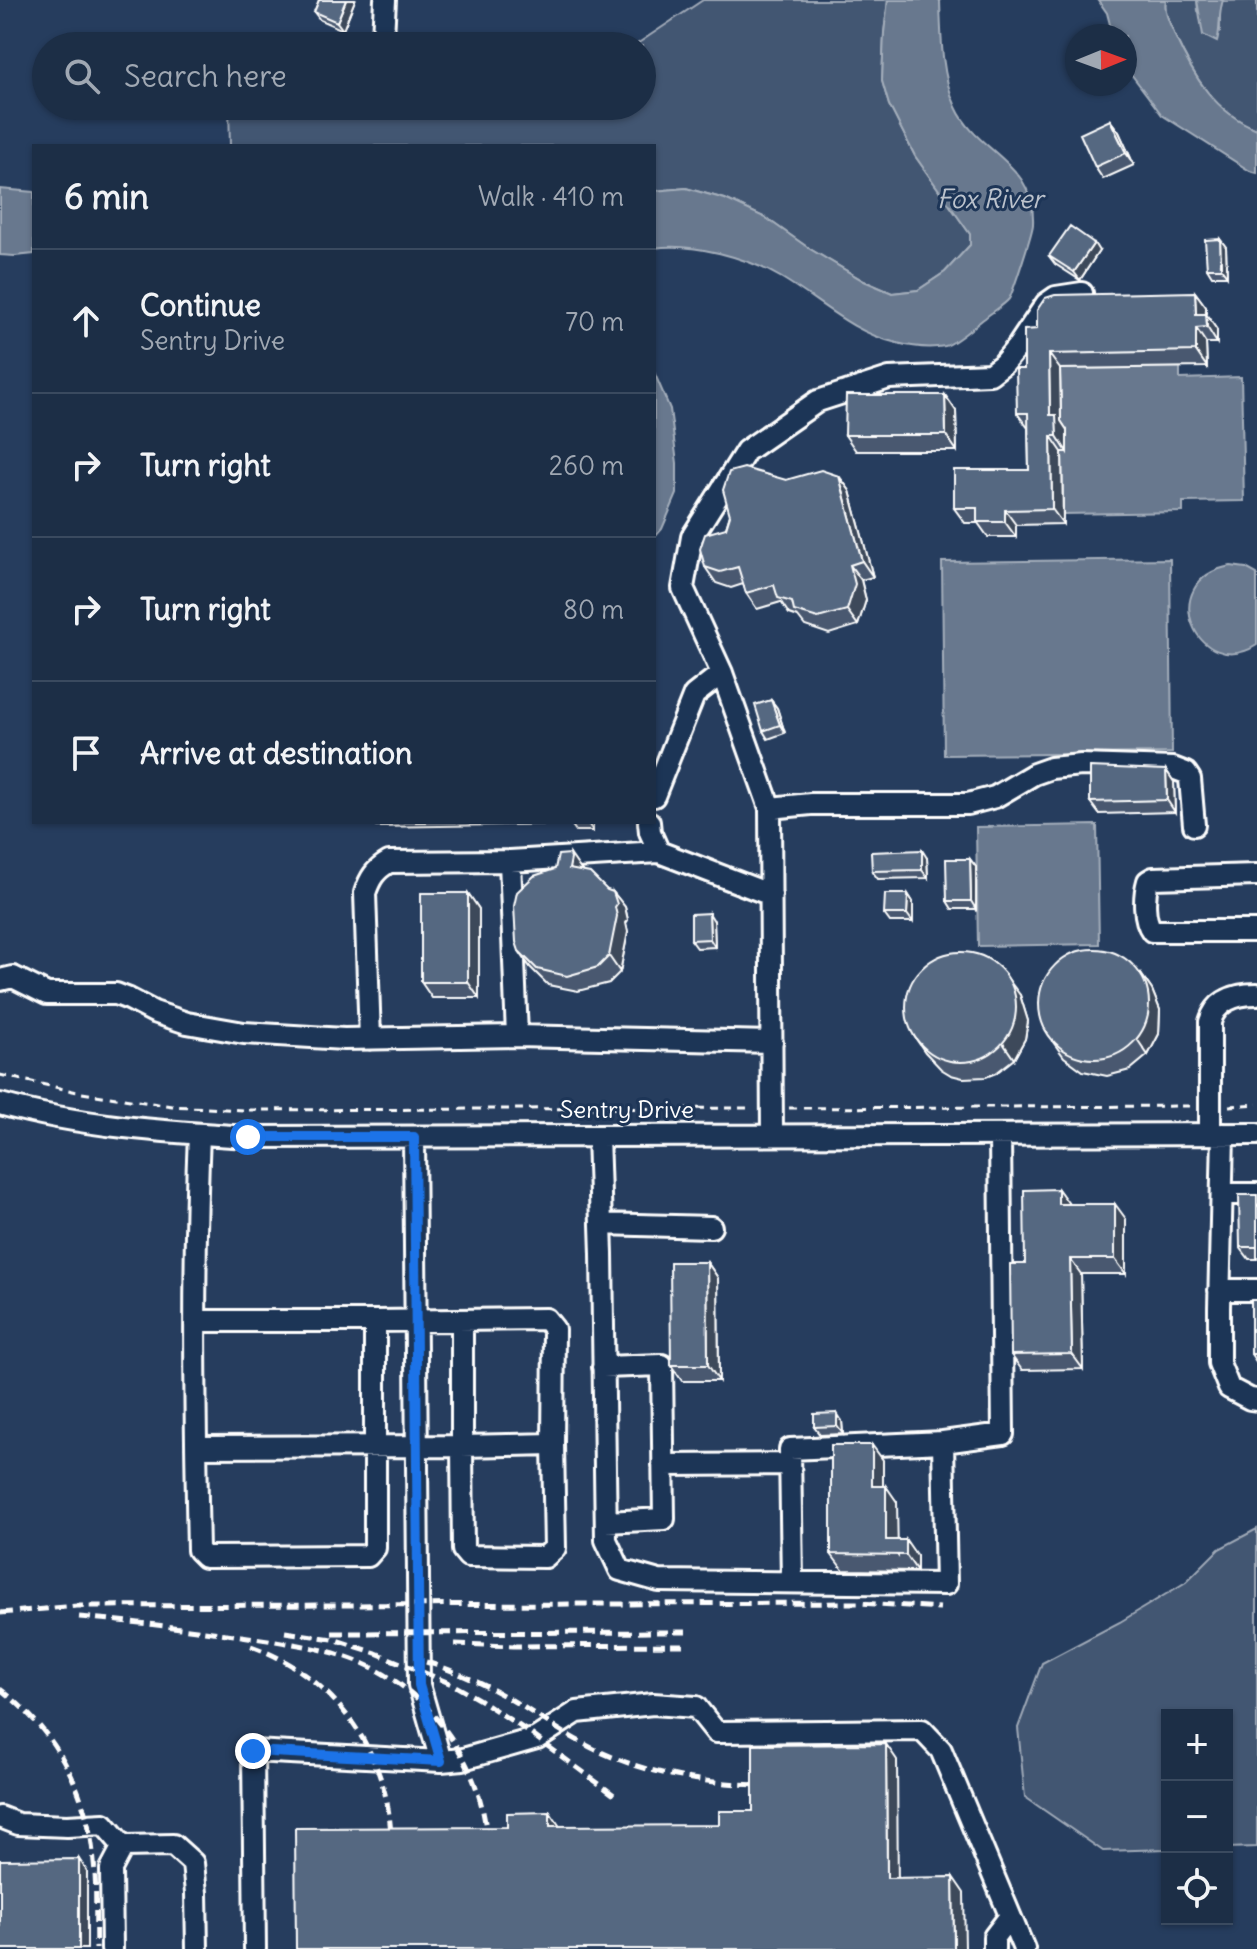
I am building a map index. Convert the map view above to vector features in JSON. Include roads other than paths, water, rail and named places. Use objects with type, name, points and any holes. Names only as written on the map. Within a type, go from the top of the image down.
[{"type":"street","points":[[383,32],[385,0]]},
{"type":"street","points":[[772,1135],[770,808],[722,673],[683,588],[692,537],[746,451],[818,401],[889,378],[990,374],[1018,346],[1046,304],[1056,297],[1082,293]]},
{"type":"street","points":[[656,791],[694,695],[722,673]]},
{"type":"street","points":[[770,808],[811,804],[968,804],[995,797],[1034,774],[1051,768],[1081,765],[1173,768],[1186,773],[1190,779],[1194,825]]},
{"type":"street","points":[[649,824],[659,852]]},
{"type":"street","points":[[370,1039],[365,893],[377,869],[389,862],[510,861],[659,852],[771,895]]},
{"type":"street","points":[[510,861],[517,1036]]},
{"type":"street","points":[[1257,875],[1153,878],[1148,881],[1146,889],[1147,919],[1152,931],[1257,931]]},
{"type":"street","points":[[0,980],[13,977],[47,994],[116,994],[187,1023],[244,1033],[344,1039],[517,1036],[772,1042]]},
{"type":"street","points":[[1257,994],[1242,994],[1224,1001],[1212,1013],[1209,1106],[1217,1134],[1222,1194],[1219,1363],[1229,1388],[1257,1400]]},
{"type":"street","name":"Sentry Drive","points":[[0,1104],[91,1122],[166,1132],[248,1137],[1257,1134]]},
{"type":"street","points":[[199,1134],[195,1223],[196,1447],[198,1550],[205,1557],[368,1556],[375,1548],[375,1321]]},
{"type":"street","points":[[792,1582],[790,1449],[943,1442],[1003,1434],[1000,1135]]},
{"type":"street","points":[[598,1136],[606,1540],[620,1570],[659,1581],[946,1584],[943,1442]]},
{"type":"street","points":[[414,1137],[419,1685],[441,1761]]},
{"type":"street","points":[[1222,1194],[1257,1194]]},
{"type":"street","points":[[601,1224],[711,1227]]},
{"type":"street","points":[[1219,1290],[1257,1290]]},
{"type":"street","points":[[196,1321],[546,1319],[554,1329],[555,1548],[545,1557],[468,1556],[463,1550],[462,1321]]},
{"type":"street","points":[[603,1367],[662,1365],[664,1519],[606,1522]]},
{"type":"street","points":[[196,1447],[553,1444]]},
{"type":"street","points":[[663,1465],[790,1464]]},
{"type":"street","points":[[255,1949],[253,1751],[441,1761],[463,1759],[537,1738],[577,1712],[653,1704],[696,1707],[716,1732],[922,1730],[941,1750],[1024,1949]]},
{"type":"street","points":[[0,1817],[18,1824],[104,1824],[123,1846]]},
{"type":"street","points":[[123,1846],[173,1845],[193,1863],[197,1949]]},
{"type":"street","points":[[112,1949],[111,1869],[123,1846]]},
{"type":"street","points":[[994,1949],[994,1937],[1010,1916]]},
{"type":"water","name":"Fox River","points":[[888,0],[940,0],[945,68],[956,107],[965,123],[1015,172],[1025,186],[1031,203],[1032,229],[1009,299],[960,338],[945,346],[897,343],[865,332],[782,278],[737,258],[685,247],[656,248],[656,191],[686,188],[725,199],[766,218],[810,249],[864,281],[892,293],[918,290],[945,272],[970,245],[970,234],[915,156],[889,105],[882,81]]},
{"type":"water","points":[[1098,0],[1166,0],[1170,23],[1182,51],[1207,92],[1229,113],[1257,129],[1257,173],[1162,115],[1137,82],[1137,24],[1110,24]]},
{"type":"water","points":[[1197,0],[1223,0],[1217,42],[1203,35]]},
{"type":"water","points":[[0,189],[32,192],[32,254],[0,255]]},
{"type":"water","points":[[1180,367],[1180,379],[1241,377],[1244,501],[1183,502],[1183,512],[1063,514],[1062,452],[1067,451],[1067,431],[1061,430],[1060,369]]},
{"type":"water","points":[[656,377],[670,409],[677,463],[677,494],[656,536]]},
{"type":"water","points":[[1170,559],[1172,753],[944,755],[942,562]]},
{"type":"water","points":[[1231,566],[1246,568],[1257,574],[1257,645],[1236,653],[1217,651],[1202,640],[1193,625],[1189,607],[1194,590],[1207,575]]},
{"type":"water","points":[[1097,825],[1099,944],[978,946],[976,827]]},
{"type":"railway","points":[[0,1613],[77,1606],[861,1603],[940,1608]]},
{"type":"railway","points":[[79,1617],[293,1644],[324,1650],[367,1665],[414,1695],[451,1738],[476,1788],[484,1815],[487,1843]]},
{"type":"railway","points":[[285,1632],[333,1639],[452,1684],[527,1731],[617,1797]]},
{"type":"railway","points":[[332,1633],[687,1632]]},
{"type":"railway","points":[[455,1644],[687,1645]]},
{"type":"railway","points":[[251,1646],[281,1659],[308,1677],[332,1698],[352,1722],[369,1750],[381,1779],[391,1843]]},
{"type":"railway","points":[[426,1662],[490,1688],[580,1742],[632,1764],[697,1780],[764,1785]]},
{"type":"railway","points":[[0,1689],[38,1724],[66,1765],[77,1788],[91,1836],[96,1949]]}]
